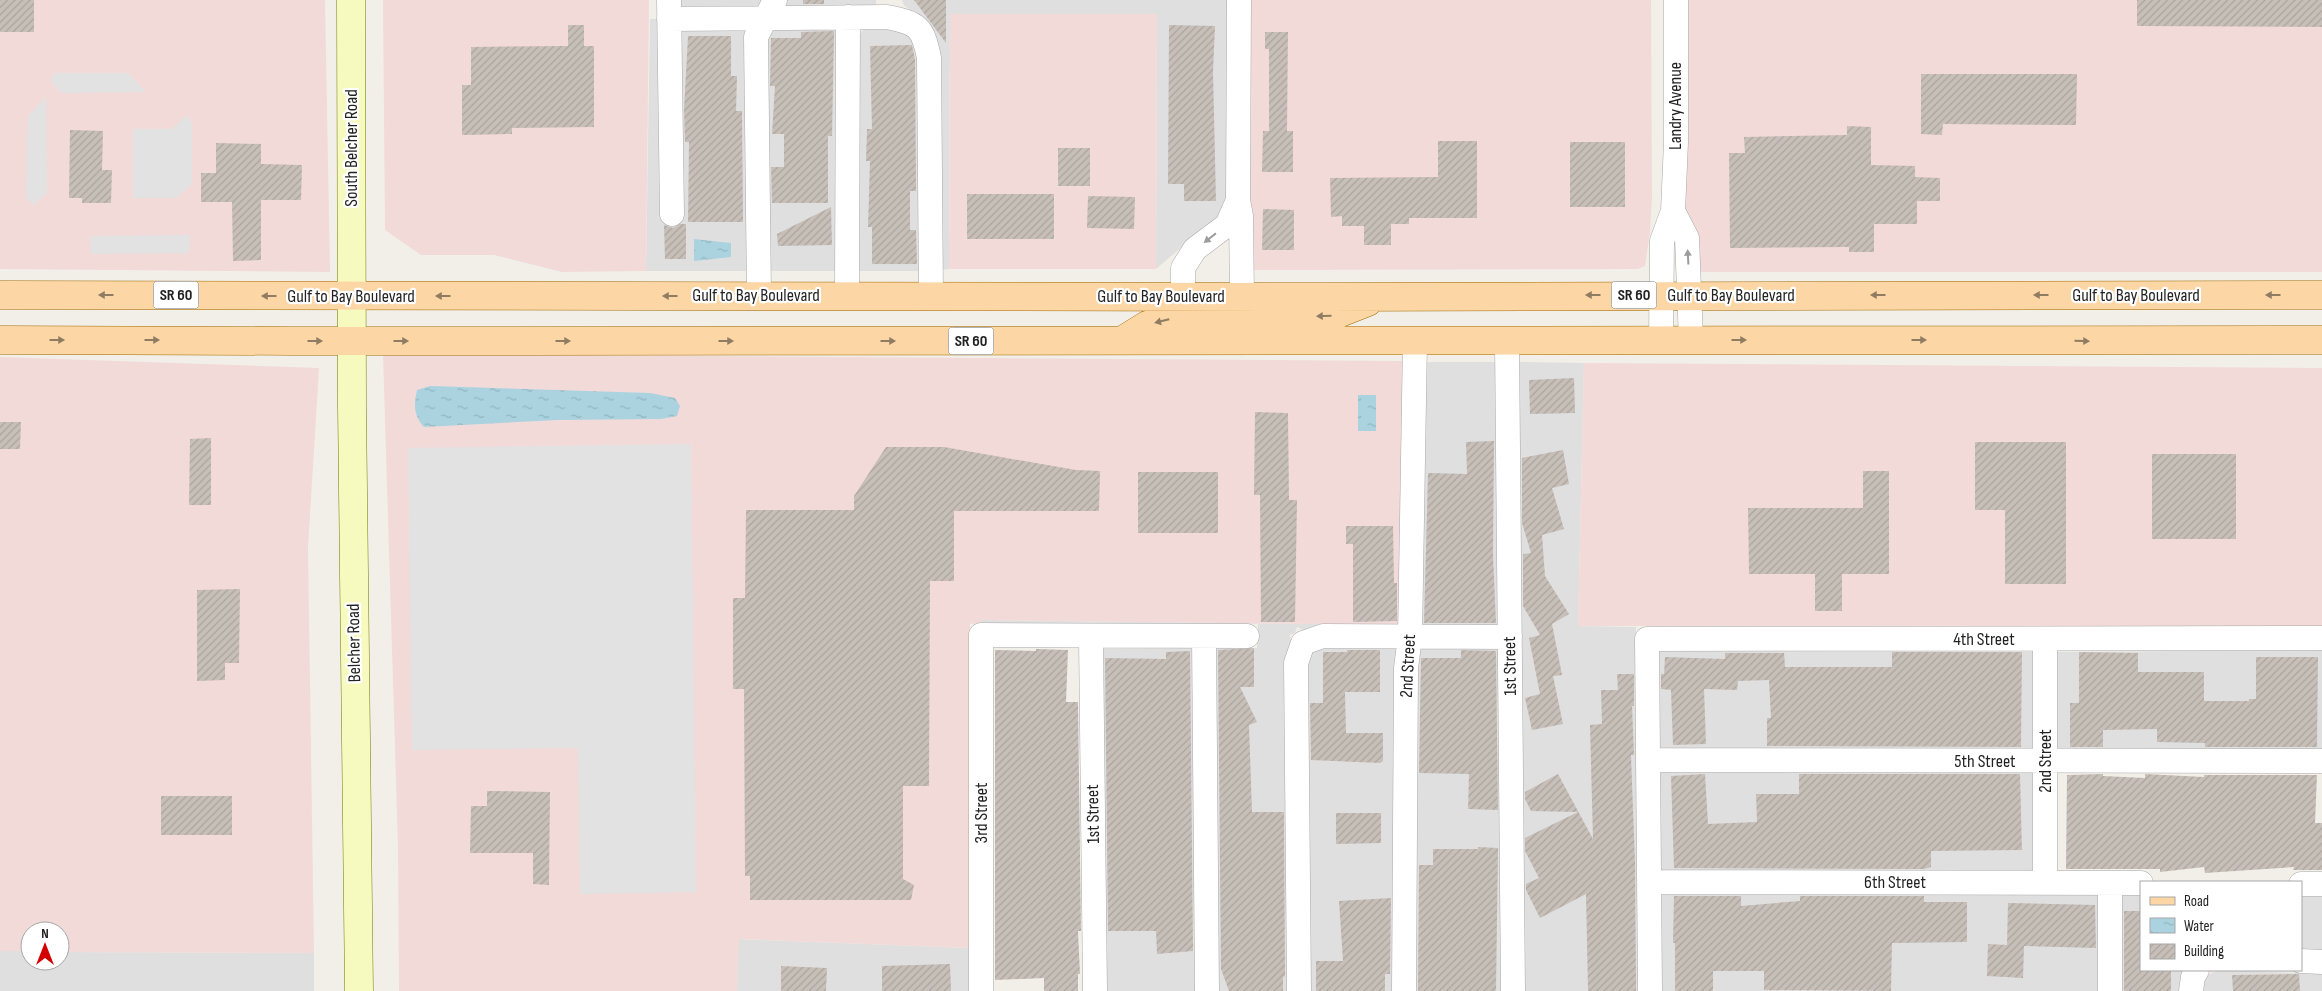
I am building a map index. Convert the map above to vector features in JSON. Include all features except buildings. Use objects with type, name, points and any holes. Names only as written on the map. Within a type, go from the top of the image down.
[{"type":"main road","name":"South Belcher Road","points":[[351,0],[352,296]]},
{"type":"main road","name":"Gulf to Bay Boulevard","points":[[0,295],[2322,295]]},
{"type":"main road","points":[[1121,341],[1147,325],[1180,316],[1330,317],[1386,295]]},
{"type":"main road","name":"Belcher Road","points":[[352,296],[353,595],[359,991]]},
{"type":"main road","name":"SR 60","points":[[0,340],[2322,340]]},
{"type":"street","points":[[1239,0],[1238,200],[1242,216],[1242,296]]},
{"type":"street","name":"Landry Avenue","points":[[1661,340],[1662,241],[1673,211],[1676,142],[1676,0]]},
{"type":"street","points":[[672,214],[669,9],[770,9],[848,17],[887,8],[908,21],[925,35],[929,58],[931,295]]},
{"type":"street","points":[[759,295],[756,37],[770,9]]},
{"type":"street","points":[[847,295],[848,17]]},
{"type":"street","points":[[1183,295],[1183,268],[1194,249],[1226,225],[1238,200]]},
{"type":"street","name":"Landry Avenue","points":[[1673,211],[1687,238],[1690,340]]},
{"type":"street","name":"2nd Street","points":[[1404,991],[1406,668],[1410,637],[1411,474],[1415,341]]},
{"type":"street","name":"1st Street","points":[[1507,341],[1513,991]]},
{"type":"street","name":"3rd Street","points":[[981,991],[981,635],[1091,637]]},
{"type":"street","points":[[1204,636],[1207,991]]},
{"type":"street","points":[[1091,637],[1247,636]]},
{"type":"street","points":[[1298,991],[1296,663],[1303,643],[1323,636],[1510,637]]},
{"type":"street","name":"1st Street","points":[[1091,637],[1095,991]]},
{"type":"street","name":"4th Street","points":[[1648,760],[1647,638],[2046,640],[2322,638]]},
{"type":"street","name":"2nd Street","points":[[2045,882],[2046,640]]},
{"type":"street","points":[[1648,760],[1650,991]]},
{"type":"street","name":"5th Street","points":[[1648,760],[2322,761]]},
{"type":"street","name":"6th Street","points":[[1648,882],[2140,883]]},
{"type":"street","points":[[2110,883],[2110,991]]},
{"type":"street","points":[[2302,884],[2322,884]]},
{"type":"street","points":[[2302,961],[2322,962]]},
{"type":"street","points":[[2191,991],[2193,977],[2196,971]]},
{"type":"shaded area","points":[[0,0],[325,0],[330,272],[0,269]]},
{"type":"shaded area","points":[[383,0],[649,0],[646,271],[562,272],[494,255],[421,255],[385,230]]},
{"type":"shaded area","points":[[679,0],[763,0],[759,6],[679,6]]},
{"type":"shaded area","points":[[786,0],[876,0],[876,5],[784,6]]},
{"type":"shaded area","points":[[902,0],[1229,0],[1228,190],[1226,191],[1227,198],[1218,216],[1156,269],[1157,14],[950,14],[949,269],[938,270],[930,27],[904,5]]},
{"type":"shaded area","points":[[1251,0],[1651,0],[1652,197],[1650,232],[1645,266],[1638,269],[1250,270]]},
{"type":"shaded area","points":[[1686,0],[2322,0],[2322,272],[1699,272],[1684,210],[1686,205],[1684,203]]},
{"type":"shaded area","points":[[950,14],[1157,14],[1156,269],[949,269]]},
{"type":"shaded area","points":[[650,19],[658,19],[662,221],[682,221],[679,30],[747,30],[748,271],[646,271]]},
{"type":"shaded area","points":[[870,26],[896,26],[910,34],[917,44],[920,271],[857,271],[857,40],[862,31]]},
{"type":"shaded area","points":[[837,29],[836,271],[769,271],[767,40],[772,30]]},
{"type":"shaded area","points":[[56,73],[128,73],[146,92],[61,93],[50,80]]},
{"type":"shaded area","points":[[46,97],[47,193],[33,205],[26,198],[28,116]]},
{"type":"shaded area","points":[[186,116],[192,122],[192,184],[176,198],[133,198],[133,129],[172,129]]},
{"type":"shaded area","points":[[190,235],[189,253],[91,254],[90,236]]},
{"type":"shaded area","points":[[383,354],[1404,361],[1400,625],[981,620],[981,623],[970,624],[971,948],[739,939],[737,991],[399,991],[398,846]]},
{"type":"shaded area","points":[[0,357],[319,368],[308,547],[314,953],[70,952],[70,921],[20,921],[20,951],[0,951]]},
{"type":"shaded area","points":[[1425,362],[1497,362],[1499,625],[1421,625]]},
{"type":"shaded area","points":[[1518,362],[1584,363],[1578,626],[1636,627],[1640,991],[1524,991]]},
{"type":"shaded area","points":[[1584,363],[2322,368],[2322,626],[1578,626]]},
{"type":"shaded area","points":[[691,444],[696,892],[580,894],[578,748],[412,750],[408,448]]},
{"type":"shaded area","points":[[981,620],[1319,624],[1303,630],[1297,627],[1295,633],[1290,635],[1288,991],[1218,991],[1215,648],[1257,648],[1258,624],[1091,625],[981,623]]},
{"type":"shaded area","points":[[1194,648],[1197,991],[1106,991],[1102,649]]},
{"type":"shaded area","points":[[1325,648],[1398,649],[1394,991],[1309,991],[1306,666],[1311,653]]},
{"type":"shaded area","points":[[1419,649],[1499,649],[1503,991],[1415,991],[1417,669]]},
{"type":"shaded area","points":[[2322,650],[2322,749],[2056,749],[2056,652]]},
{"type":"shaded area","points":[[1658,651],[2035,652],[2034,749],[1659,748]]},
{"type":"shaded area","points":[[1659,772],[2034,773],[2034,870],[1659,870]]},
{"type":"shaded area","points":[[1659,895],[2099,895],[2099,991],[1661,991]]},
{"type":"shaded area","points":[[2121,895],[2140,895],[2140,971],[2185,971],[2181,991],[2120,991]]},
{"type":"shaded area","points":[[2302,896],[2322,896],[2322,950],[2302,949]]},
{"type":"shaded area","points":[[738,939],[971,948],[971,991],[737,991]]},
{"type":"shaded area","points":[[0,951],[20,951],[20,971],[70,971],[70,952],[314,953],[314,991],[0,991]]},
{"type":"shaded area","points":[[2248,971],[2322,974],[2322,991],[2202,991],[2203,981],[2206,976],[2214,972]]},
{"type":"water","points":[[694,239],[731,243],[731,257],[694,261]]},
{"type":"water","points":[[430,386],[650,393],[675,398],[680,406],[677,416],[661,419],[557,420],[424,427],[416,414],[416,395],[417,390]]},
{"type":"water","points":[[1358,395],[1376,395],[1376,431],[1358,431]]}]
